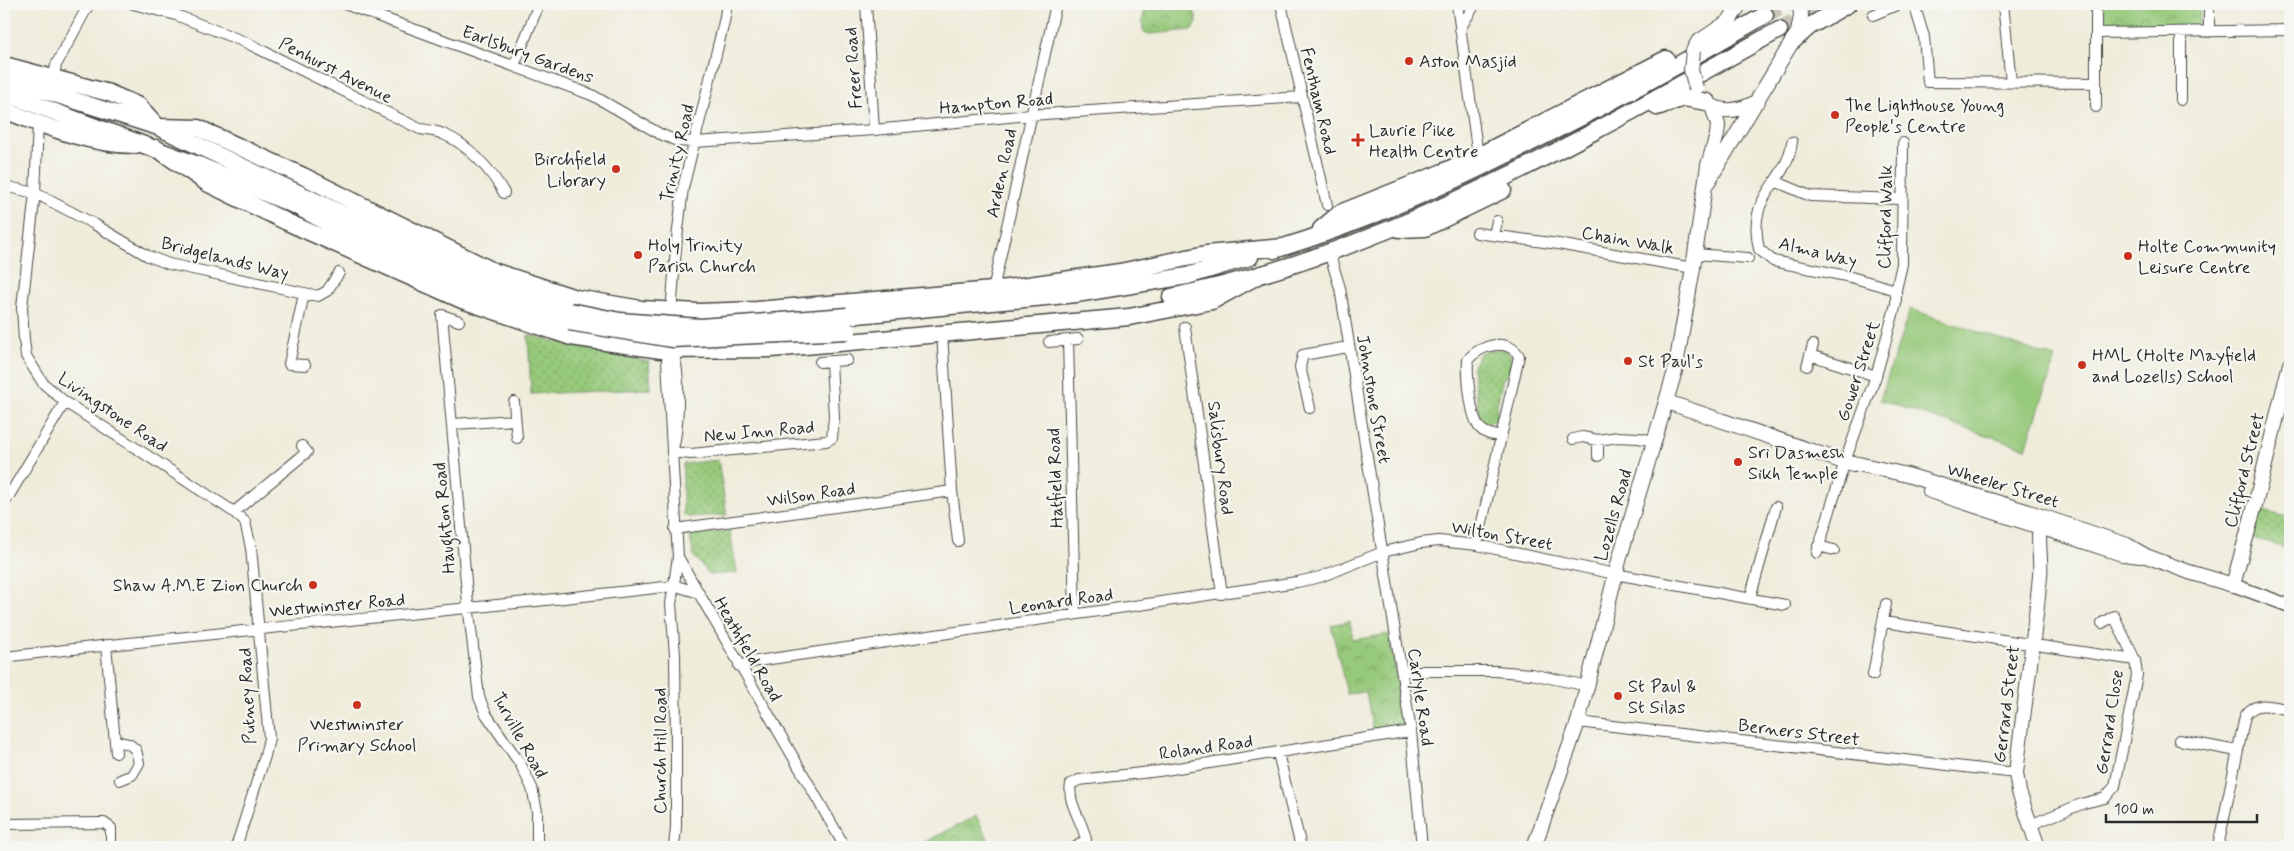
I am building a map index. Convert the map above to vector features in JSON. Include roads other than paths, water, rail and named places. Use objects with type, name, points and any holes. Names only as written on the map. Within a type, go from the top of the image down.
[{"type":"highway","points":[[1793,41],[1810,26],[1848,4]]},
{"type":"highway","points":[[4,78],[158,127],[479,278],[520,294],[672,339],[847,323],[1076,294],[1187,276],[1283,247],[1384,211],[1489,164],[1616,100],[1765,15]]},
{"type":"highway","points":[[847,323],[997,320],[1131,305],[1191,293],[1261,274],[1391,229],[1498,181],[1656,98],[1778,30]]},
{"type":"highway","points":[[1312,237],[1340,213],[1478,156],[1696,46]]},
{"type":"highway","points":[[4,65],[109,93],[139,106],[158,127]]},
{"type":"highway","points":[[4,93],[152,147],[294,205],[345,232],[475,292],[556,320],[571,310],[628,307],[671,315],[692,321],[730,350]]},
{"type":"highway","points":[[1391,229],[1425,228],[1447,219],[1665,103],[1684,98],[1709,104]]},
{"type":"highway","points":[[4,110],[38,123],[114,145],[152,147],[207,183],[287,222],[462,300],[571,337],[671,347],[730,350],[771,349],[1129,317],[1212,301],[1261,274]]},
{"type":"highway","points":[[671,315],[757,310],[993,290],[1120,272],[1206,254],[1283,247]]},
{"type":"highway","points":[[571,310],[621,334],[671,347]]},
{"type":"main road","name":"Lozells Road","points":[[1705,187],[1793,41],[1800,25],[1800,4]]},
{"type":"main road","points":[[1738,6],[1729,21],[1696,46],[1691,70],[1696,88],[1709,104],[1720,110],[1739,109],[1758,101]]},
{"type":"main road","name":"Lozells Road","points":[[1534,847],[1578,722],[1615,574],[1667,402],[1683,334],[1705,187],[1718,125],[1709,104]]},
{"type":"main road","name":"Clifford Street","points":[[2233,585],[2290,364]]},
{"type":"main road","name":"Wheeler Street","points":[[1667,402],[1845,461],[1907,475],[2012,507],[2020,515],[2042,522],[2053,532],[2122,554],[2146,556]]},
{"type":"main road","name":"Wheeler Street","points":[[1845,461],[1859,468],[2127,545],[2146,556],[2233,585]]},
{"type":"main road","name":"Gerrard Street","points":[[2038,847],[2018,792],[2016,773],[2042,563],[2042,522]]},
{"type":"main road","name":"Gerrard Street","points":[[2042,563],[2053,532]]},
{"type":"street","points":[[54,77],[56,65],[89,4]]},
{"type":"street","name":"Penhurst Avenue","points":[[133,4],[176,15],[244,42],[420,129],[442,133],[459,142],[480,162],[504,193]]},
{"type":"street","name":"Earlsbury Gardens","points":[[345,4],[592,95],[677,141],[695,142]]},
{"type":"street","points":[[514,66],[539,4]]},
{"type":"street","name":"Trinity Road","points":[[671,347],[671,315],[683,188],[727,4]]},
{"type":"street","name":"Freer Road","points":[[866,4],[874,130]]},
{"type":"street","name":"Arden Road","points":[[993,290],[1056,4]]},
{"type":"street","name":"Fentham Road","points":[[1281,4],[1327,205]]},
{"type":"street","points":[[1457,4],[1478,156]]},
{"type":"street","points":[[1460,29],[1475,4]]},
{"type":"street","points":[[1873,15],[1899,4]]},
{"type":"street","points":[[1914,4],[1924,37],[1928,82],[2096,83]]},
{"type":"street","points":[[2003,4],[2011,82]]},
{"type":"street","points":[[2096,4],[2096,108]]},
{"type":"street","points":[[2208,4],[2210,32]]},
{"type":"street","points":[[2097,33],[2290,30]]},
{"type":"street","points":[[2181,32],[2182,100]]},
{"type":"street","name":"Hampton Road","points":[[695,142],[1301,97]]},
{"type":"street","name":"Livingstone Road","points":[[38,123],[35,194],[22,307],[26,356],[43,383],[65,402],[234,512],[244,522],[251,548],[259,629]]},
{"type":"street","name":"Alma Way","points":[[1792,142],[1790,155],[1763,197],[1756,217],[1756,236],[1759,249],[1764,254],[1782,263],[1852,277],[1896,290]]},
{"type":"street","name":"Clifford Walk","points":[[1896,290],[1902,264],[1901,199],[1903,144]]},
{"type":"street","points":[[1775,181],[1810,196],[1901,199]]},
{"type":"street","name":"Bridgelands Way","points":[[4,186],[35,194],[94,224],[159,262],[318,296],[327,291],[339,272]]},
{"type":"street","points":[[1494,235],[1497,221]]},
{"type":"street","name":"Chain Walk","points":[[1477,233],[1558,240],[1694,261],[1748,258]]},
{"type":"street","name":"Johnstone Street","points":[[1329,252],[1339,283],[1348,347],[1384,552]]},
{"type":"street","name":"Gower Street","points":[[1834,550],[1817,550],[1845,461],[1876,376],[1896,304],[1896,290]]},
{"type":"street","name":"Bridgelands Way","points":[[304,294],[289,364],[305,365]]},
{"type":"street","name":"Haughton Road","points":[[459,321],[442,315],[468,609]]},
{"type":"street","name":"Salisbury Road","points":[[1185,327],[1189,339],[1222,594]]},
{"type":"street","points":[[942,333],[952,491],[958,541]]},
{"type":"street","name":"Hatfield Road","points":[[1049,342],[1073,339],[1075,614]]},
{"type":"street","points":[[1477,544],[1519,356],[1514,348],[1507,345],[1480,349],[1468,360],[1473,413],[1479,427],[1488,434],[1500,436]]},
{"type":"street","name":"Heathfield Road","points":[[671,347],[675,356],[677,381],[677,429],[672,452],[678,557],[696,592],[845,847]]},
{"type":"street","points":[[1310,408],[1300,367],[1303,355],[1348,347]]},
{"type":"street","points":[[1807,366],[1811,350],[1876,376]]},
{"type":"street","points":[[820,362],[847,360]]},
{"type":"street","name":"New Inn Road","points":[[672,452],[691,454],[753,450],[826,441],[832,438],[834,418],[831,362]]},
{"type":"street","points":[[4,504],[65,402]]},
{"type":"street","points":[[514,402],[517,438]]},
{"type":"street","points":[[452,424],[514,420]]},
{"type":"street","points":[[1573,439],[1582,437],[1598,440],[1618,437],[1654,441]]},
{"type":"street","points":[[1598,440],[1598,456]]},
{"type":"street","points":[[234,512],[307,452],[302,446]]},
{"type":"street","name":"Wilson Road","points":[[675,529],[952,491]]},
{"type":"street","points":[[1750,598],[1776,508]]},
{"type":"street","name":"Wilton Street","points":[[1384,552],[1421,542],[1439,540],[1477,544],[1615,574],[1785,605]]},
{"type":"street","name":"Leonard Road","points":[[739,666],[758,661],[1222,594],[1320,577],[1384,552]]},
{"type":"street","name":"Carlyle Road","points":[[1384,552],[1411,731],[1422,847]]},
{"type":"street","points":[[673,585],[678,557]]},
{"type":"street","name":"Westminster Road","points":[[4,658],[106,645],[468,609],[673,585],[696,592]]},
{"type":"street","name":"Church Hill Road","points":[[673,585],[678,604],[675,655],[676,827],[674,847]]},
{"type":"street","name":"Wheeler Street","points":[[2233,585],[2290,606]]},
{"type":"street","points":[[1873,674],[1886,604]]},
{"type":"street","name":"Turville Road","points":[[468,609],[479,697],[486,714],[521,765],[532,788],[537,811],[537,847]]},
{"type":"street","name":"Gerrard Close","points":[[2030,825],[2084,803],[2106,798],[2115,786],[2137,675],[2134,660],[2114,616],[2102,623]]},
{"type":"street","points":[[1884,622],[2134,660]]},
{"type":"street","name":"Putney Road","points":[[236,847],[269,738],[259,629]]},
{"type":"street","points":[[106,645],[116,753]]},
{"type":"street","points":[[1402,671],[1495,671],[1531,674],[1588,686]]},
{"type":"street","points":[[2218,847],[2245,716],[2250,708],[2256,705],[2290,710]]},
{"type":"street","name":"Berners Street","points":[[1578,722],[2016,773]]},
{"type":"street","name":"Roland Road","points":[[1080,847],[1086,840],[1085,832],[1069,793],[1071,784],[1079,780],[1278,753],[1411,731]]},
{"type":"street","points":[[2179,740],[2237,751]]},
{"type":"street","points":[[116,741],[129,744],[136,750],[139,763],[132,774],[120,780]]},
{"type":"street","points":[[1278,753],[1301,847]]},
{"type":"street","points":[[4,824],[104,823],[111,828],[111,847]]},
{"type":"tunnel","points":[[1765,15],[1788,4]]},
{"type":"tunnel","points":[[1779,30],[1824,4]]},
{"type":"place","name":"Aston Masjid","points":[[1409,61]]},
{"type":"place","name":"The Lighthouse Young People's Centre","points":[[1835,115]]},
{"type":"place","name":"Laurie Pike Health Centre","points":[[1358,140]]},
{"type":"place","name":"Birchfield Library","points":[[616,169]]},
{"type":"place","name":"Holy Trinity Parish Church","points":[[638,255]]},
{"type":"place","name":"Holte Community Leisure Centre","points":[[2128,256]]},
{"type":"place","name":"St Paul's","points":[[1628,361]]},
{"type":"place","name":"HML (Holte Mayfield and Lozells) School","points":[[2082,365]]},
{"type":"place","name":"Sri Dasmesh Sikh Temple","points":[[1738,462]]},
{"type":"place","name":"Shaw A.M.E Zion Church","points":[[313,585]]},
{"type":"place","name":"St Paul & St Silas","points":[[1618,696]]},
{"type":"place","name":"Westminster Primary School","points":[[357,705]]}]
